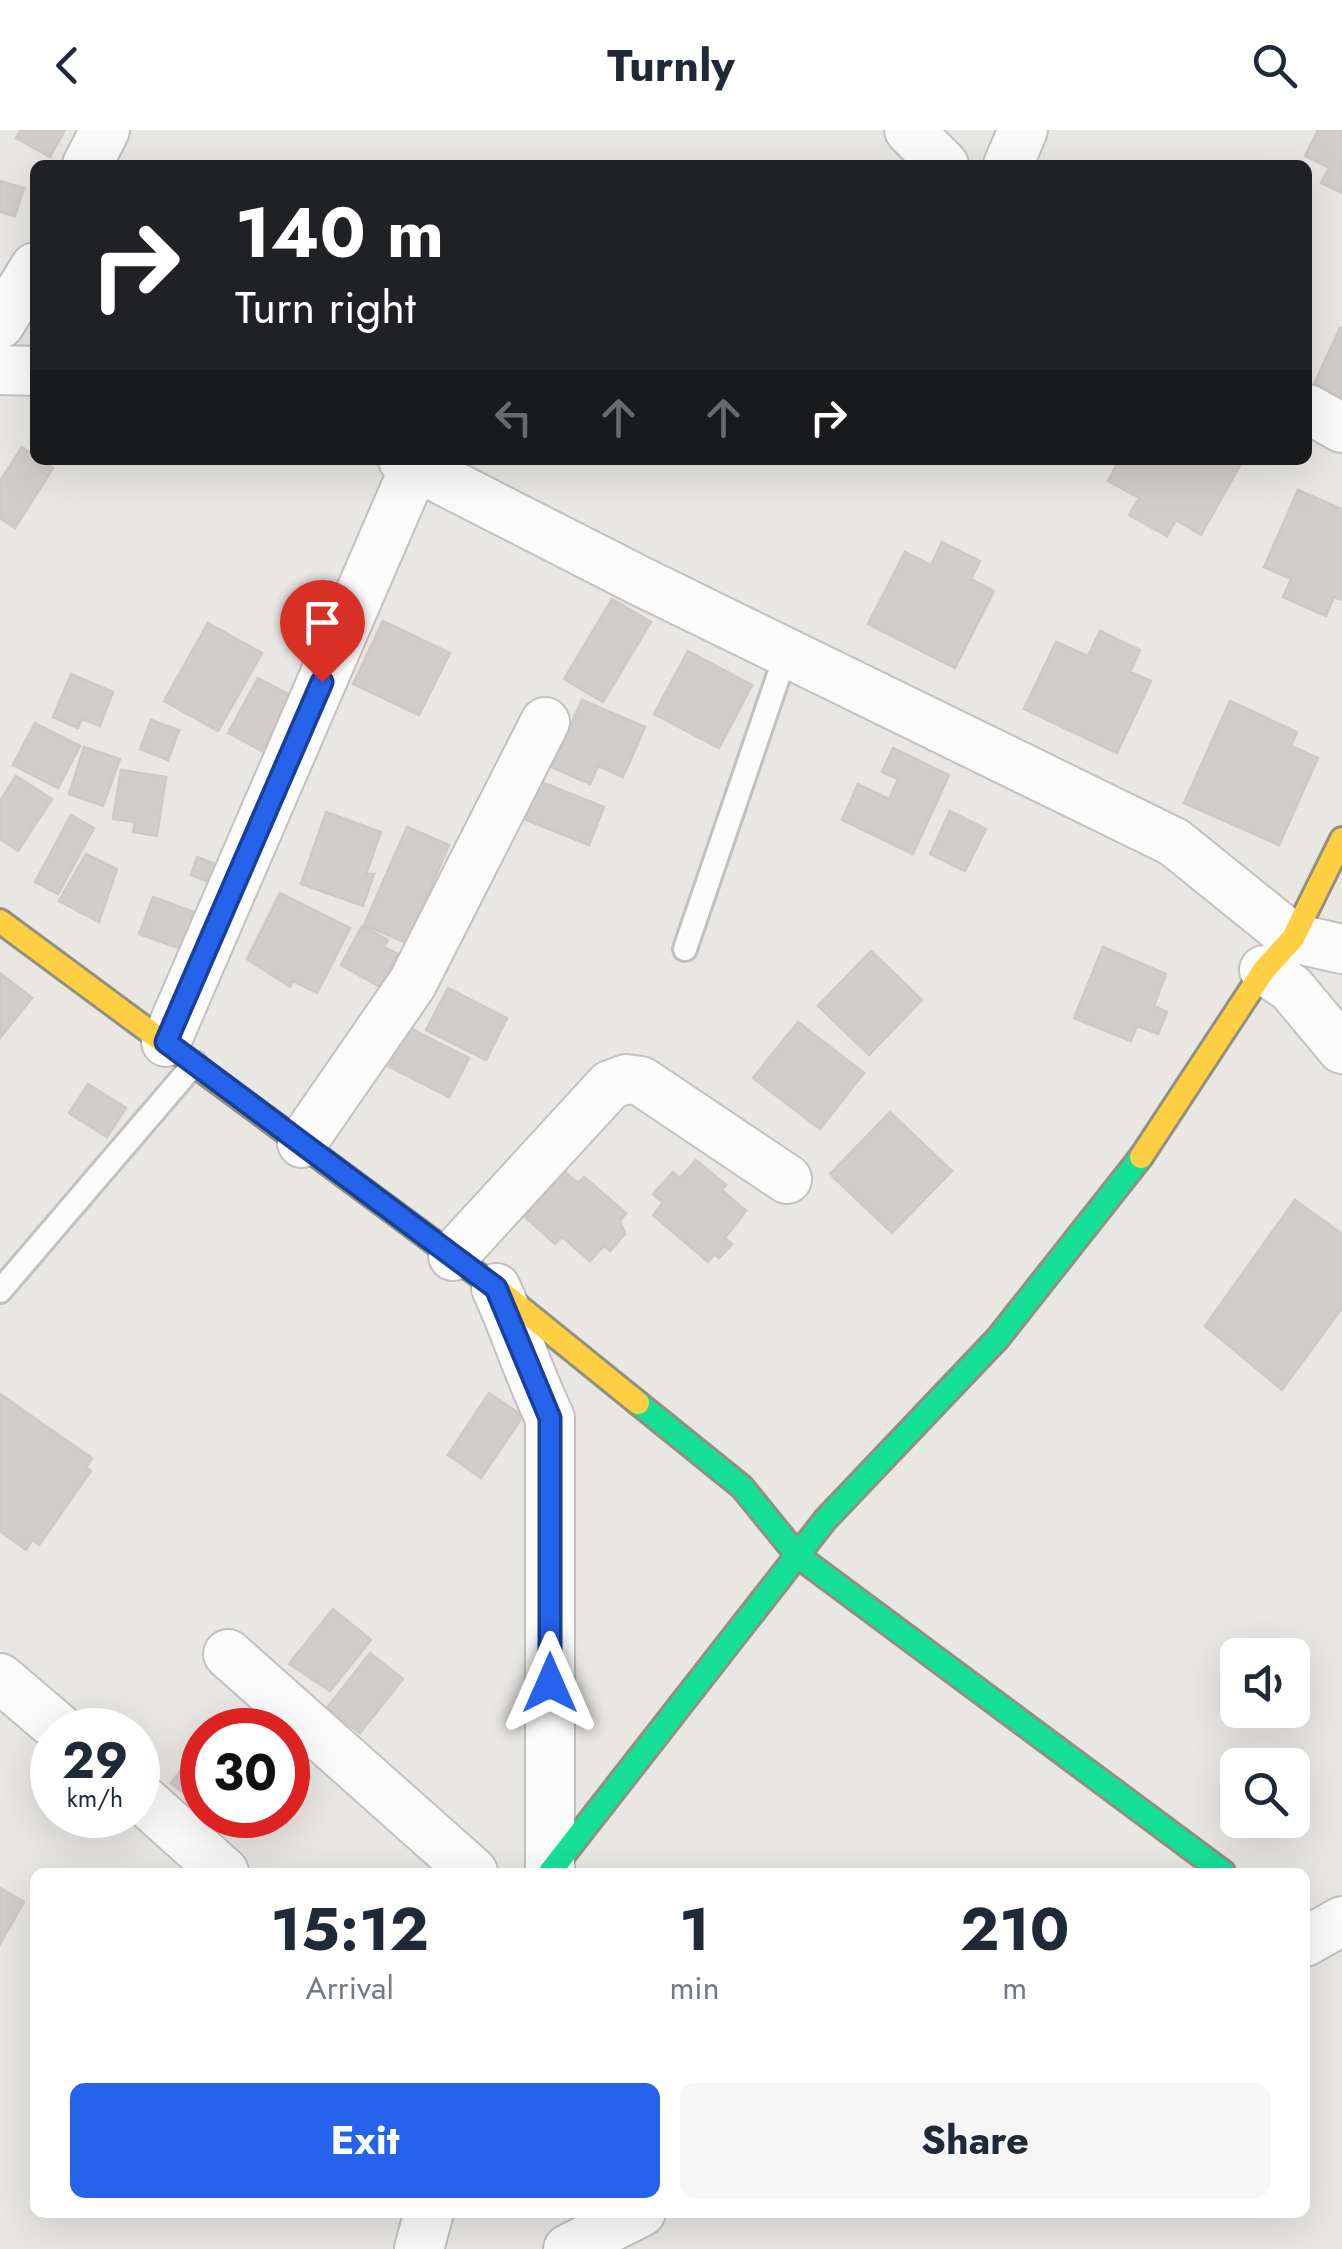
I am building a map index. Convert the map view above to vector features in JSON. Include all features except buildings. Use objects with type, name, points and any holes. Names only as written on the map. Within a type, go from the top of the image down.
[{"type":"street","points":[[90,160],[105,130]]},
{"type":"street","points":[[909,130],[939,160]]},
{"type":"street","points":[[0,324],[30,277]]},
{"type":"street","points":[[0,370],[30,371]]},
{"type":"street","points":[[1312,411],[1342,428]]},
{"type":"street","points":[[181,1053],[408,465]]},
{"type":"street","points":[[413,465],[786,654],[1174,842],[1278,954],[1291,988],[1342,1049]]},
{"type":"street","points":[[302,1143],[412,984],[545,722]]},
{"type":"street","points":[[553,1868],[825,1520],[998,1338],[1152,1142],[1278,954],[1342,839]]},
{"type":"street","points":[[0,920],[496,1288],[742,1487],[798,1556],[1218,1868]]},
{"type":"street","points":[[1278,954],[1342,950]]},
{"type":"street","points":[[452,1256],[610,1085],[626,1079],[641,1082],[787,1179]]},
{"type":"street","points":[[496,1288],[550,1418],[550,1868]]},
{"type":"street","points":[[228,1654],[469,1868]]},
{"type":"street","points":[[0,1678],[35,1708]]},
{"type":"street","points":[[160,1815],[220,1868]]},
{"type":"street","points":[[419,2249],[427,2218]]},
{"type":"street","points":[[568,2249],[628,2218]]},
{"type":"lane","points":[[685,949],[786,654]]},
{"type":"lane","points":[[0,1291],[181,1053]]},
{"type":"traffic: fast","points":[[553,1868],[825,1520],[998,1338],[1141,1157]]},
{"type":"traffic: fast","points":[[638,1403],[742,1487],[798,1556],[1218,1868]]},
{"type":"traffic: slow","points":[[1141,1157],[1264,970],[1293,938],[1342,839]]},
{"type":"traffic: slow","points":[[0,921],[496,1288],[638,1403]]},
{"type":"route","points":[[322,682],[166,1042],[496,1288],[512,1321],[523,1363],[550,1418],[550,1683]]}]
